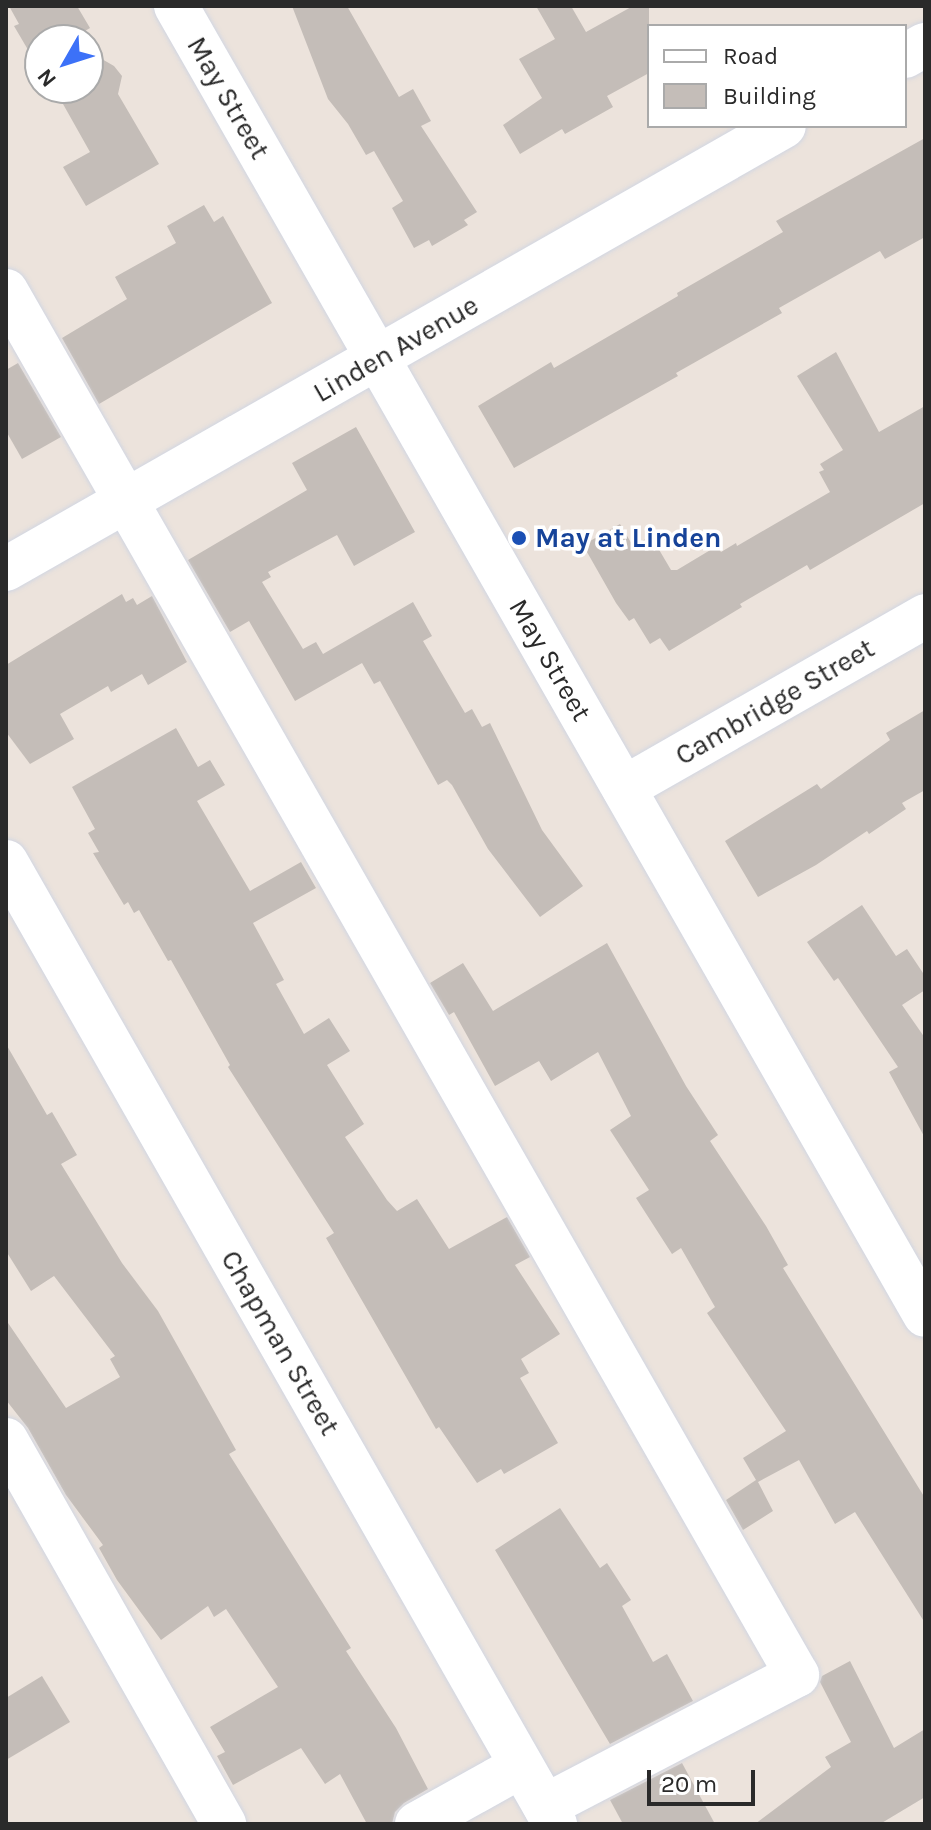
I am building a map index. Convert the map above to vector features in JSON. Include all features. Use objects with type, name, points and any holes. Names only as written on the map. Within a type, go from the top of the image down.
[{"type":"street","name":"May Street","points":[[176,6],[925,1315]]},
{"type":"street","points":[[907,55],[925,45]]},
{"type":"street","name":"Linden Avenue","points":[[6,569],[781,128]]},
{"type":"street","points":[[6,291],[797,1675],[550,1815]]},
{"type":"street","name":"Cambridge Street","points":[[624,788],[925,616]]},
{"type":"street","name":"Chapman Street","points":[[6,862],[550,1815]]},
{"type":"street","points":[[6,1440],[224,1824]]},
{"type":"street","points":[[417,1824],[521,1766]]},
{"type":"building","points":[[9,6],[77,6],[88,24],[24,24],[24,43],[14,26],[19,24]]},
{"type":"building","points":[[292,6],[347,6],[399,97],[413,89],[431,121],[421,126],[477,212],[464,220],[468,225],[432,246],[429,240],[414,248],[392,208],[403,201],[374,151],[366,155],[348,124],[328,99]]},
{"type":"building","points":[[536,6],[571,6],[586,32],[633,6],[649,6],[647,74],[607,96],[613,107],[565,134],[562,129],[520,154],[503,125],[542,98],[519,59],[555,39]]},
{"type":"building","points":[[104,60],[122,76],[118,94],[159,164],[86,206],[63,167],[90,152],[63,104],[104,104]]},
{"type":"building","points":[[925,138],[925,237],[885,259],[880,251],[779,308],[782,313],[676,373],[678,376],[514,468],[478,406],[551,362],[554,368],[678,296],[677,293],[783,232],[776,221]]},
{"type":"building","points":[[204,205],[214,222],[223,216],[272,303],[99,404],[62,338],[127,299],[115,277],[176,243],[167,226]]},
{"type":"building","points":[[836,352],[879,432],[925,406],[925,503],[810,570],[807,565],[669,651],[660,638],[650,644],[634,618],[629,621],[616,603],[583,545],[620,524],[633,546],[651,536],[671,570],[677,570],[717,546],[721,552],[736,543],[737,546],[830,492],[819,472],[824,470],[820,464],[843,450],[797,376]]},
{"type":"building","points":[[18,363],[61,437],[22,459],[6,431],[6,370]]},
{"type":"building","points":[[356,427],[415,532],[354,566],[337,535],[268,572],[271,577],[262,582],[303,649],[316,642],[323,654],[413,602],[432,636],[423,641],[465,713],[472,709],[482,727],[490,723],[542,830],[583,886],[540,917],[488,849],[452,785],[447,780],[438,785],[380,681],[374,684],[362,663],[295,701],[249,621],[230,632],[188,560],[307,490],[292,463]]},
{"type":"building","points":[[122,594],[126,602],[133,598],[137,605],[152,596],[187,662],[148,685],[142,674],[111,692],[108,686],[60,714],[74,739],[30,764],[6,732],[6,665]]},
{"type":"building","points":[[925,710],[925,790],[902,803],[906,809],[869,834],[867,831],[816,865],[758,897],[725,841],[817,784],[821,789],[890,740],[886,733]]},
{"type":"building","points":[[176,728],[198,767],[210,760],[225,785],[197,801],[250,891],[301,862],[316,888],[253,923],[284,980],[276,984],[304,1034],[329,1018],[350,1051],[327,1065],[364,1124],[345,1137],[387,1200],[397,1211],[417,1199],[449,1249],[507,1217],[530,1257],[515,1265],[560,1334],[521,1359],[529,1373],[520,1378],[558,1443],[504,1474],[501,1469],[477,1483],[439,1427],[436,1429],[326,1238],[334,1233],[228,1067],[230,1065],[171,960],[168,961],[139,910],[134,913],[128,902],[124,905],[93,853],[99,852],[88,833],[95,829],[72,787]]},
{"type":"building","points":[[862,905],[896,956],[907,949],[925,976],[925,990],[902,1005],[925,1038],[925,1138],[889,1072],[898,1067],[838,978],[834,981],[807,942]]},
{"type":"building","points":[[607,943],[686,1086],[718,1135],[710,1141],[766,1226],[788,1265],[783,1268],[925,1498],[925,1623],[855,1512],[835,1524],[799,1460],[758,1482],[773,1511],[743,1530],[726,1500],[756,1480],[743,1458],[786,1431],[707,1313],[715,1307],[681,1248],[672,1254],[636,1198],[649,1190],[610,1130],[631,1116],[598,1052],[551,1081],[539,1061],[495,1086],[454,1012],[449,1015],[430,983],[463,963],[493,1011]]},
{"type":"building","points":[[6,1044],[47,1115],[52,1112],[77,1155],[61,1164],[122,1263],[158,1311],[236,1450],[229,1454],[351,1648],[346,1651],[396,1728],[428,1789],[404,1803],[395,1812],[392,1824],[367,1824],[340,1774],[325,1784],[301,1748],[233,1785],[217,1756],[225,1752],[210,1727],[278,1687],[226,1609],[214,1617],[208,1606],[161,1640],[117,1580],[99,1548],[103,1545],[66,1495],[28,1428],[6,1400],[6,1320],[66,1408],[120,1377],[110,1359],[115,1356],[54,1276],[31,1291],[6,1251]]},
{"type":"building","points":[[560,1508],[600,1568],[607,1563],[631,1600],[622,1606],[653,1662],[667,1654],[693,1701],[610,1744],[495,1550]]},
{"type":"building","points":[[850,1661],[894,1748],[925,1729],[925,1797],[880,1824],[755,1824],[831,1767],[825,1757],[851,1742],[820,1682],[822,1676]]},
{"type":"building","points":[[42,1676],[70,1722],[6,1760],[6,1698]]},
{"type":"building","points":[[682,1763],[715,1824],[623,1824],[610,1800]]},
{"type":"place","name":"May at Linden","points":[[519,538]]}]
